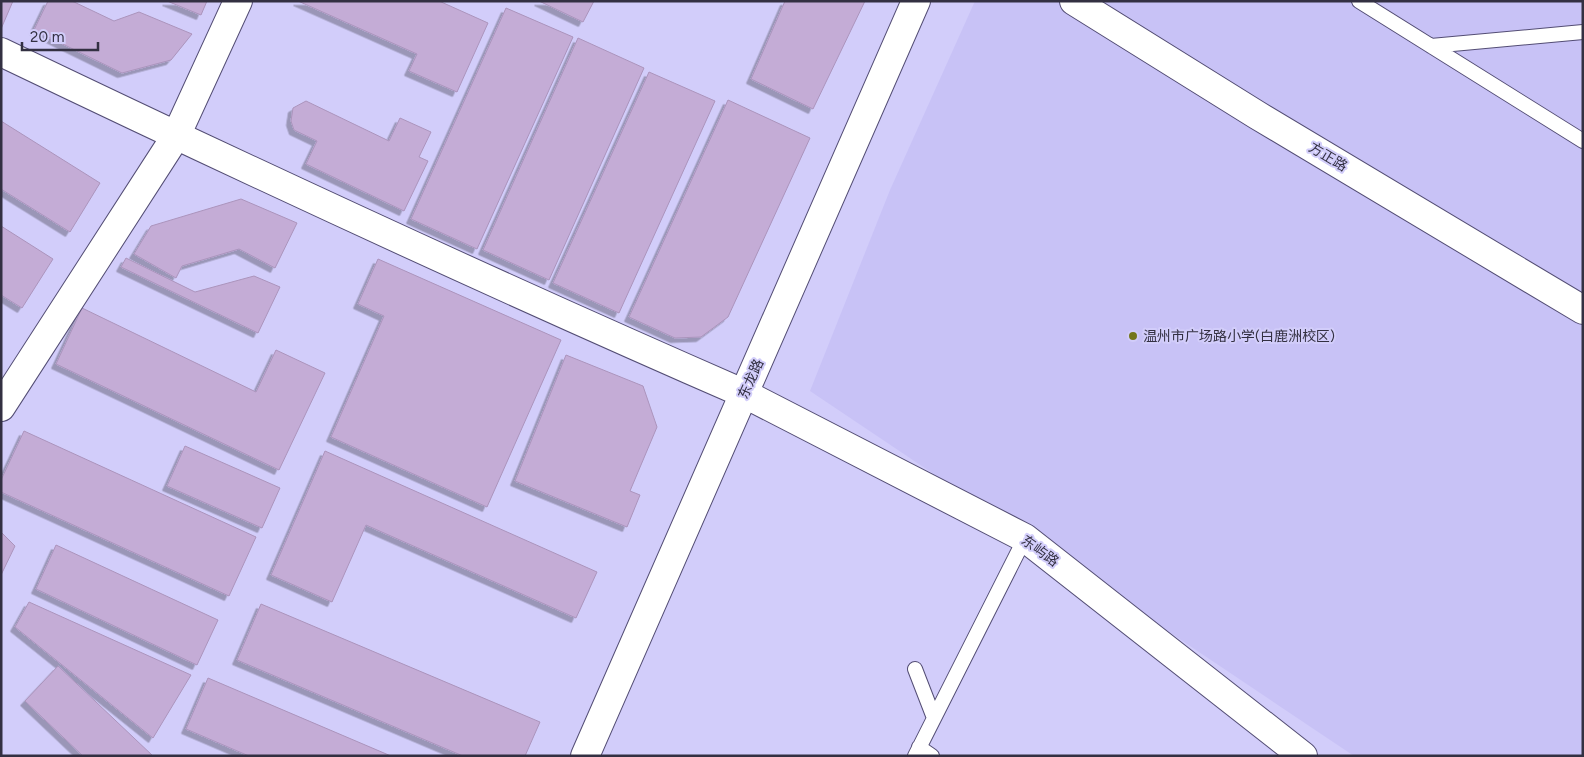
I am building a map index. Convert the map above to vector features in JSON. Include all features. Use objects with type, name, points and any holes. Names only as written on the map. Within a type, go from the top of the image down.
[{"type":"street","points":[[1,407],[176,136],[238,1]]},
{"type":"street","name":"东龙路","points":[[585,756],[916,1]]},
{"type":"street","name":"方正路","points":[[1074,1],[1257,115],[1583,310]]},
{"type":"street","name":"东屿路","points":[[1,52],[176,136],[588,325],[745,394],[1025,538],[1303,756]]},
{"type":"lane","points":[[1359,1],[1583,141]]},
{"type":"lane","points":[[1431,46],[1583,32]]},
{"type":"lane","points":[[932,756],[917,752],[1025,538]]},
{"type":"lane","points":[[915,669],[934,718]]},
{"type":"shaded area","points":[[975,1],[1583,1],[1583,756],[1354,756],[810,391],[890,190]]},
{"type":"building","points":[[1,1],[13,1],[1,29]]},
{"type":"building","points":[[48,1],[72,1],[114,21],[139,12],[192,34],[171,60],[122,73],[34,30]]},
{"type":"building","points":[[167,1],[207,1],[201,15]]},
{"type":"building","points":[[298,1],[439,1],[488,23],[457,92],[409,71],[417,54]]},
{"type":"building","points":[[539,1],[594,1],[583,22]]},
{"type":"building","points":[[785,1],[865,1],[813,109],[751,79]]},
{"type":"building","points":[[506,8],[573,37],[477,249],[411,219]]},
{"type":"building","points":[[578,38],[644,68],[549,280],[483,250]]},
{"type":"building","points":[[649,72],[715,101],[619,313],[553,283]]},
{"type":"building","points":[[728,100],[810,138],[728,317],[701,337],[675,338],[629,317]]},
{"type":"building","points":[[306,101],[389,141],[400,118],[431,132],[419,157],[428,161],[404,211],[306,164],[317,141],[294,130],[291,121],[293,108]]},
{"type":"building","points":[[1,121],[100,183],[70,232],[1,189]]},
{"type":"building","points":[[241,199],[297,223],[275,268],[239,249],[182,266],[176,278],[134,254],[151,226]]},
{"type":"building","points":[[1,226],[53,259],[22,308],[1,295]]},
{"type":"building","points":[[126,258],[195,292],[254,276],[280,287],[258,333],[121,267]]},
{"type":"building","points":[[378,259],[561,340],[487,507],[331,437],[384,316],[358,304]]},
{"type":"building","points":[[82,308],[256,392],[276,350],[325,373],[279,470],[56,364]]},
{"type":"building","points":[[566,355],[643,386],[657,427],[630,491],[640,495],[627,527],[515,481]]},
{"type":"building","points":[[24,431],[256,537],[229,596],[1,492],[1,480]]},
{"type":"building","points":[[185,446],[280,488],[262,528],[167,486]]},
{"type":"building","points":[[325,451],[597,572],[576,618],[366,525],[332,602],[271,575]]},
{"type":"building","points":[[1,532],[15,546],[1,575]]},
{"type":"building","points":[[56,545],[218,620],[197,665],[36,589]]},
{"type":"building","points":[[29,602],[191,675],[153,738],[15,627]]},
{"type":"building","points":[[261,604],[540,722],[525,756],[463,756],[237,660]]},
{"type":"building","points":[[58,666],[153,756],[83,756],[25,701]]},
{"type":"building","points":[[208,678],[391,756],[249,756],[186,729]]},
{"type":"place","name":"温州市广场路小学(白鹿洲校区)","points":[[1133,336]]}]
